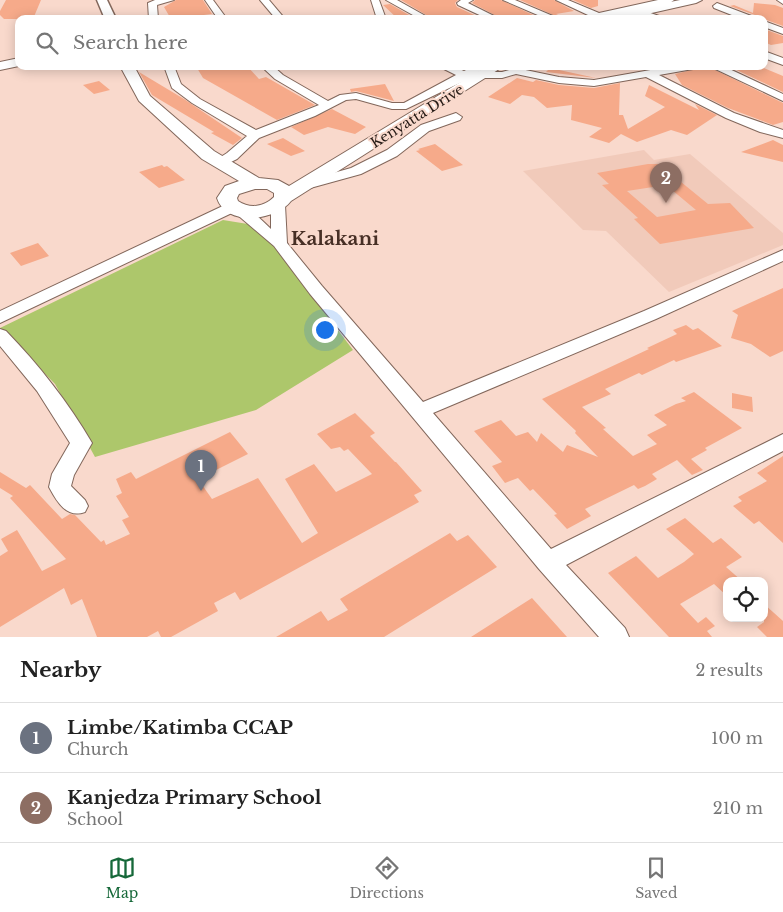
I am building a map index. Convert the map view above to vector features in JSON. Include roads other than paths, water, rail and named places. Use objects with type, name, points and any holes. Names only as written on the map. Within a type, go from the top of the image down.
[{"type":"main road","points":[[612,15],[696,0]]},
{"type":"main road","points":[[0,66],[15,63]]},
{"type":"main road","points":[[129,70],[144,98],[214,158],[259,183],[272,184],[283,190],[281,201],[254,211],[233,204],[214,158]]},
{"type":"main road","name":"Kenyatta Drive","points":[[281,201],[300,186],[483,71]]},
{"type":"main road","points":[[233,204],[239,187],[337,164]]},
{"type":"street","points":[[102,0],[108,15]]},
{"type":"street","points":[[153,15],[152,3],[170,0]]},
{"type":"street","points":[[209,0],[220,15]]},
{"type":"street","points":[[264,0],[277,15]]},
{"type":"street","points":[[375,0],[381,15]]},
{"type":"street","points":[[390,0],[418,15]]},
{"type":"street","points":[[465,0],[462,4],[487,15]]},
{"type":"street","points":[[508,0],[546,15]]},
{"type":"street","points":[[560,0],[597,15]]},
{"type":"street","points":[[631,0],[640,9],[651,15]]},
{"type":"street","points":[[640,9],[670,0]]},
{"type":"street","points":[[717,6],[741,15]]},
{"type":"street","points":[[768,24],[783,22]]},
{"type":"street","points":[[768,26],[783,31]]},
{"type":"street","points":[[768,56],[783,62]]},
{"type":"street","points":[[170,70],[176,86],[196,101],[255,135]]},
{"type":"street","points":[[271,70],[279,77],[328,106]]},
{"type":"street","points":[[452,70],[466,76]]},
{"type":"street","points":[[638,70],[738,120],[760,129],[783,134]]},
{"type":"street","points":[[214,158],[232,156],[255,135],[328,106],[340,98],[352,96],[392,106],[406,106],[466,76],[483,71],[502,75],[516,71],[580,83],[594,83],[673,70]]},
{"type":"street","points":[[723,70],[783,98]]},
{"type":"street","points":[[300,186],[356,171],[392,153],[425,128],[456,116]]},
{"type":"street","points":[[279,243],[281,201]]},
{"type":"street","points":[[0,318],[233,204],[279,243],[316,290],[548,562],[616,637]]},
{"type":"street","points":[[420,411],[650,315],[783,255]]},
{"type":"street","points":[[0,335],[18,353],[46,388],[81,443],[78,454],[61,475],[60,487],[77,506]]},
{"type":"street","points":[[548,562],[783,442]]},
{"type":"place","name":"Kanjedza Primary School","points":[[666,203]]},
{"type":"place","name":"Limbe/Katimba CCAP","points":[[201,491]]},
{"type":"district","name":"Kalakani","points":[[335,238]]}]
